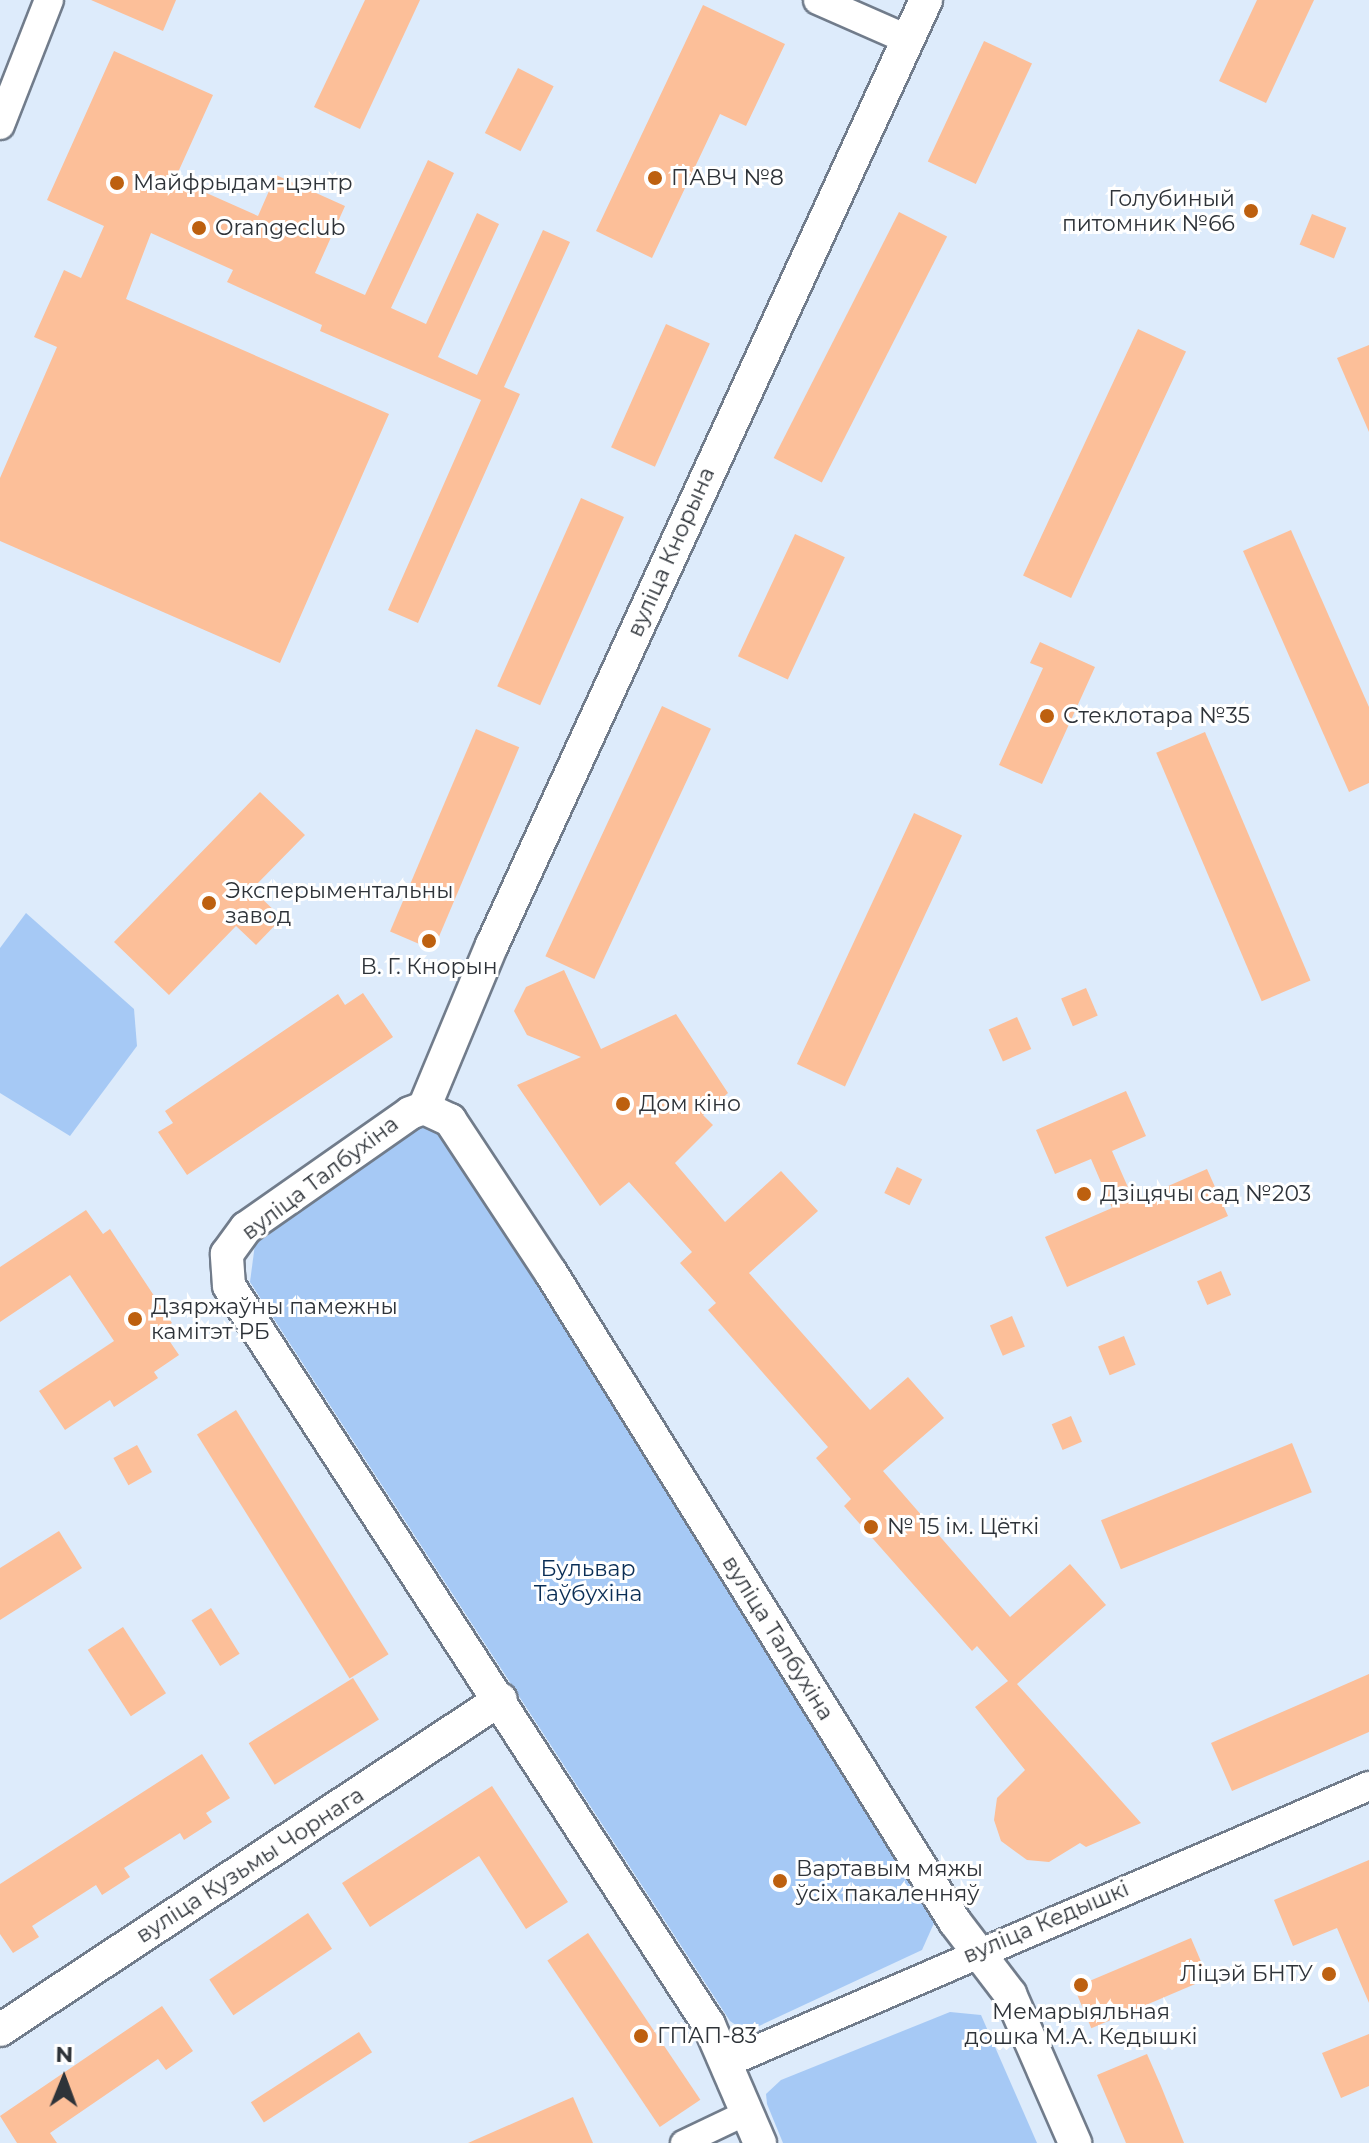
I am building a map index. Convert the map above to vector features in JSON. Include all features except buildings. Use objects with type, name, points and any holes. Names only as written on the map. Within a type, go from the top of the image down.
[{"type":"main road","name":"вуліца Кнорына","points":[[424,1108],[492,945],[926,0]]},
{"type":"main road","name":"вуліца Талбухіна","points":[[760,2143],[709,2025],[227,1277],[227,1254],[246,1228],[392,1123],[424,1108],[450,1120],[977,1951],[1010,1994],[1075,2143]]},
{"type":"main road","name":"вуліца Кузьмы Чорнага","points":[[0,2030],[501,1699]]},
{"type":"street","points":[[0,125],[49,0]]},
{"type":"street","points":[[818,0],[907,39]]},
{"type":"street","name":"вуліца Кедышкі","points":[[726,2063],[977,1951],[1369,1786]]},
{"type":"street","points":[[683,2143],[748,2112]]},
{"type":"green space","points":[[26,913],[134,1009],[137,1046],[70,1136],[0,1093],[0,948]]},
{"type":"green space","name":"Бульвар Таўбухіна","points":[[422,1126],[449,1135],[729,1573],[934,1923],[922,1950],[759,2026],[743,2030],[730,2021],[250,1282],[255,1244]]},
{"type":"green space","points":[[950,2012],[981,2015],[1037,2143],[783,2143],[766,2094],[781,2080]]},
{"type":"place","name":"ПАВЧ №8","points":[[655,178]]},
{"type":"place","name":"Майфрыдам-цэнтр","points":[[117,183]]},
{"type":"place","name":"Голубиный питомник №66","points":[[1251,211]]},
{"type":"place","name":"Orangeclub","points":[[199,228]]},
{"type":"place","name":"Стеклотара №35","points":[[1047,716]]},
{"type":"place","name":"Эксперыментальны завод","points":[[209,903]]},
{"type":"place","name":"В. Г. Кнорын","points":[[429,941]]},
{"type":"place","name":"Дом кіно","points":[[623,1104]]},
{"type":"place","name":"Дзіцячы сад №203","points":[[1084,1194]]},
{"type":"place","name":"Дзяржаўны памежны камітэт РБ","points":[[135,1319]]},
{"type":"place","name":"№ 15 ім. Цёткі","points":[[871,1527]]},
{"type":"place","name":"Вартавым мяжы ўсіх пакаленняў","points":[[780,1881]]},
{"type":"place","name":"Ліцэй БНТУ","points":[[1329,1974]]},
{"type":"place","name":"Мемарыяльная дошка М.А. Кедышкі","points":[[1081,1985]]},
{"type":"place","name":"ГПАП-83","points":[[641,2036]]}]
